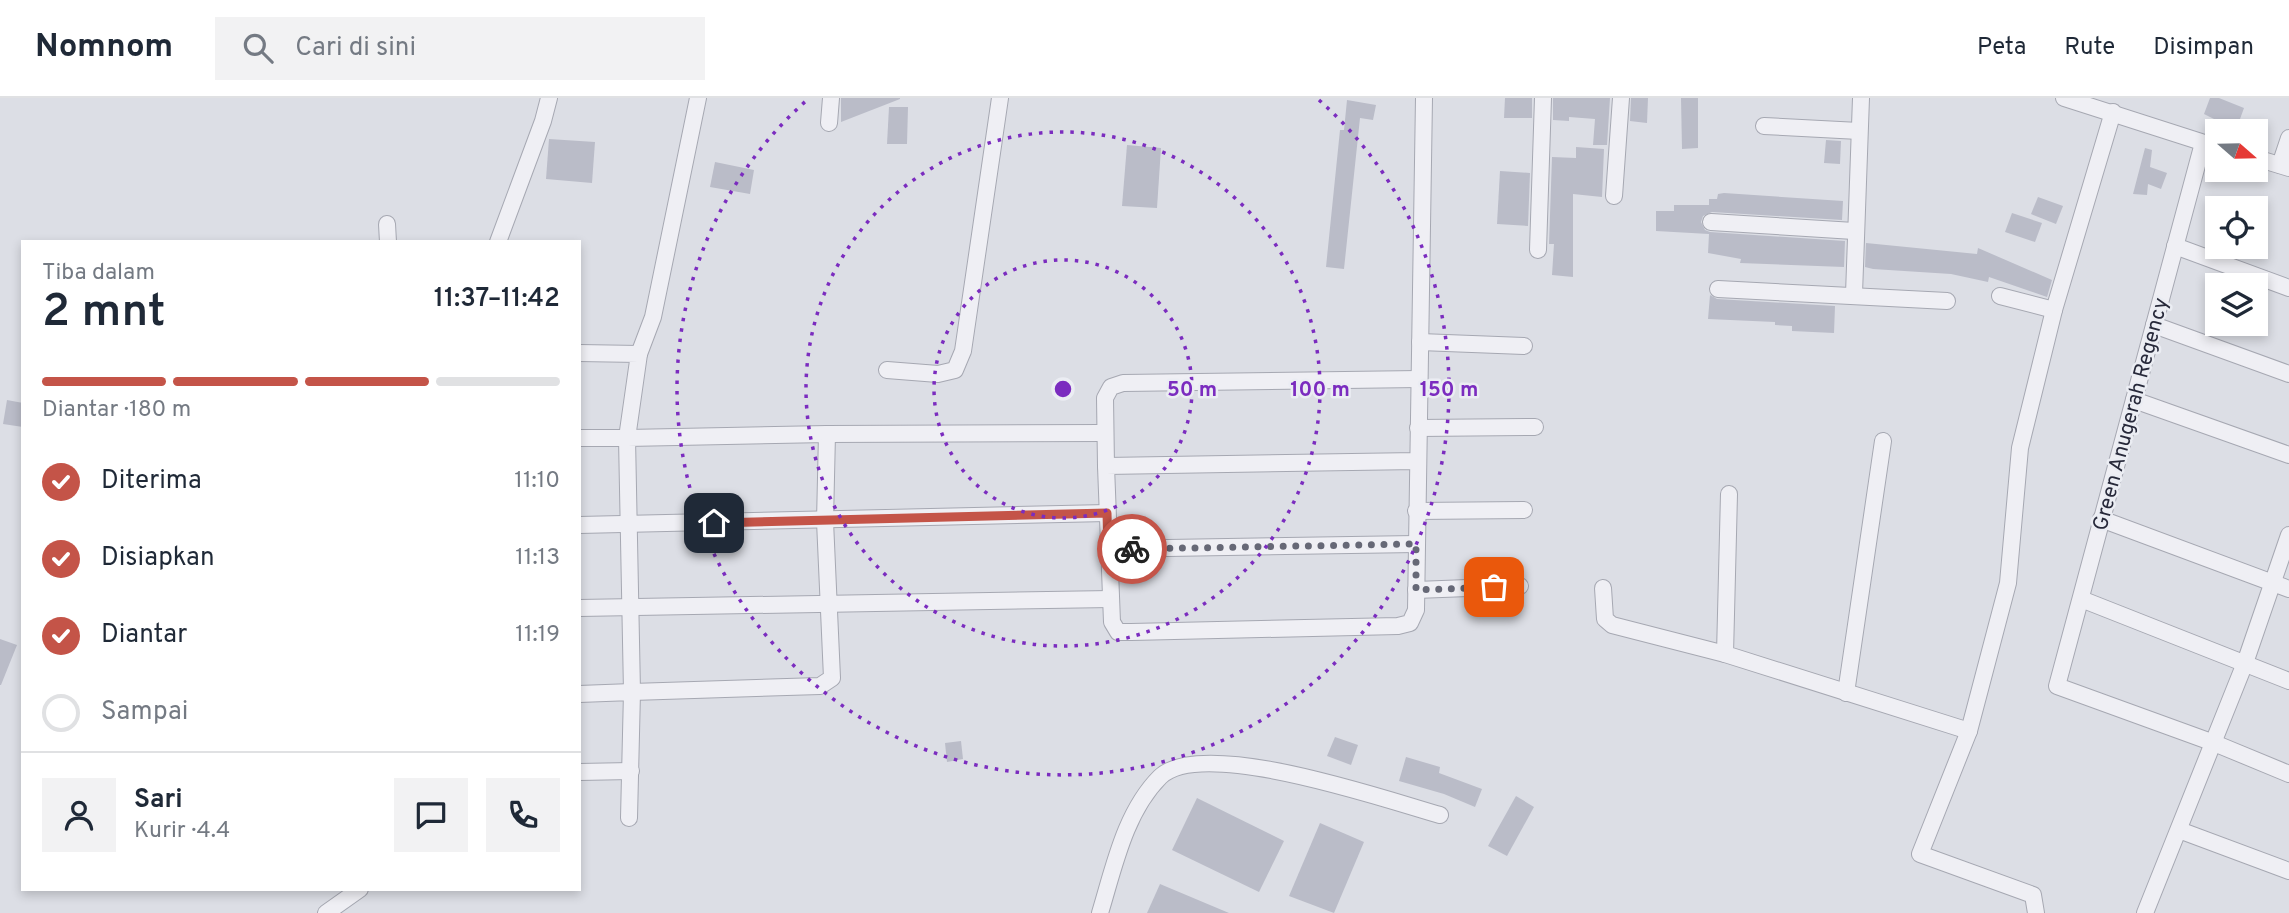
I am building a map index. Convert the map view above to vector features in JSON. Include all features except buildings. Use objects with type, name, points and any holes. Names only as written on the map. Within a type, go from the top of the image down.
[{"type":"street","points":[[499,240],[549,98]]},
{"type":"street","points":[[629,818],[632,692],[627,438],[639,354],[653,317],[698,98]]},
{"type":"street","points":[[829,123],[831,98]]},
{"type":"street","points":[[887,370],[938,374],[955,370],[963,351],[1000,98]]},
{"type":"street","points":[[1419,379],[1123,383],[1111,387],[1105,398],[1108,549],[1112,622],[1118,632],[1398,626],[1410,623],[1416,610],[1424,98]]},
{"type":"street","points":[[1538,250],[1543,98]]},
{"type":"street","points":[[1614,196],[1621,98]]},
{"type":"street","points":[[1854,294],[1854,231],[1861,98]]},
{"type":"street","points":[[2064,98],[2205,143]]},
{"type":"street","points":[[2036,913],[2033,895],[1920,854],[1969,731],[2008,583],[2020,449],[2054,310],[2113,112]]},
{"type":"street","points":[[1764,126],[1859,131]]},
{"type":"street","points":[[2284,166],[2289,138]]},
{"type":"street","name":"Green Anugerah Regency","points":[[2205,159],[2175,246],[2057,686],[2214,743]]},
{"type":"street","points":[[1711,222],[1854,231]]},
{"type":"street","points":[[387,224],[388,240]]},
{"type":"street","points":[[2175,246],[2289,288]]},
{"type":"street","points":[[1718,289],[1854,294],[1947,301]]},
{"type":"street","points":[[2000,296],[2054,310]]},
{"type":"street","points":[[2154,325],[2289,374]]},
{"type":"street","points":[[1420,342],[1524,346]]},
{"type":"street","points":[[581,353],[639,354]]},
{"type":"street","points":[[2134,400],[2289,455]]},
{"type":"street","points":[[1418,428],[1535,427]]},
{"type":"street","points":[[581,438],[1105,433]]},
{"type":"street","points":[[581,694],[820,686],[832,678],[825,521],[827,434]]},
{"type":"street","points":[[1846,693],[1883,441]]},
{"type":"street","points":[[1106,466],[1417,461]]},
{"type":"street","points":[[1725,654],[1729,494]]},
{"type":"street","points":[[1416,511],[1524,510]]},
{"type":"street","points":[[581,525],[1107,513]]},
{"type":"street","points":[[2101,519],[2289,589]]},
{"type":"street","points":[[2150,911],[2245,663],[2289,535]]},
{"type":"street","points":[[1108,549],[1416,544]]},
{"type":"street","points":[[1416,590],[1520,586]]},
{"type":"street","points":[[1603,588],[1605,619],[1612,625],[1725,654],[1969,731]]},
{"type":"street","points":[[581,607],[1111,599]]},
{"type":"street","points":[[2081,599],[2289,681]]},
{"type":"street","points":[[2214,743],[2289,774]]},
{"type":"street","points":[[1100,913],[1116,858],[1137,806],[1162,775],[1191,762],[1230,764],[1297,775],[1440,815]]},
{"type":"street","points":[[581,772],[631,771]]},
{"type":"street","points":[[2179,830],[2289,871]]},
{"type":"street","points":[[326,913],[357,891]]},
{"type":"way so far","points":[[1132,549],[1416,544],[1416,590],[1494,587]]},
{"type":"route","points":[[714,523],[1107,513],[1108,549],[1132,549]]}]
